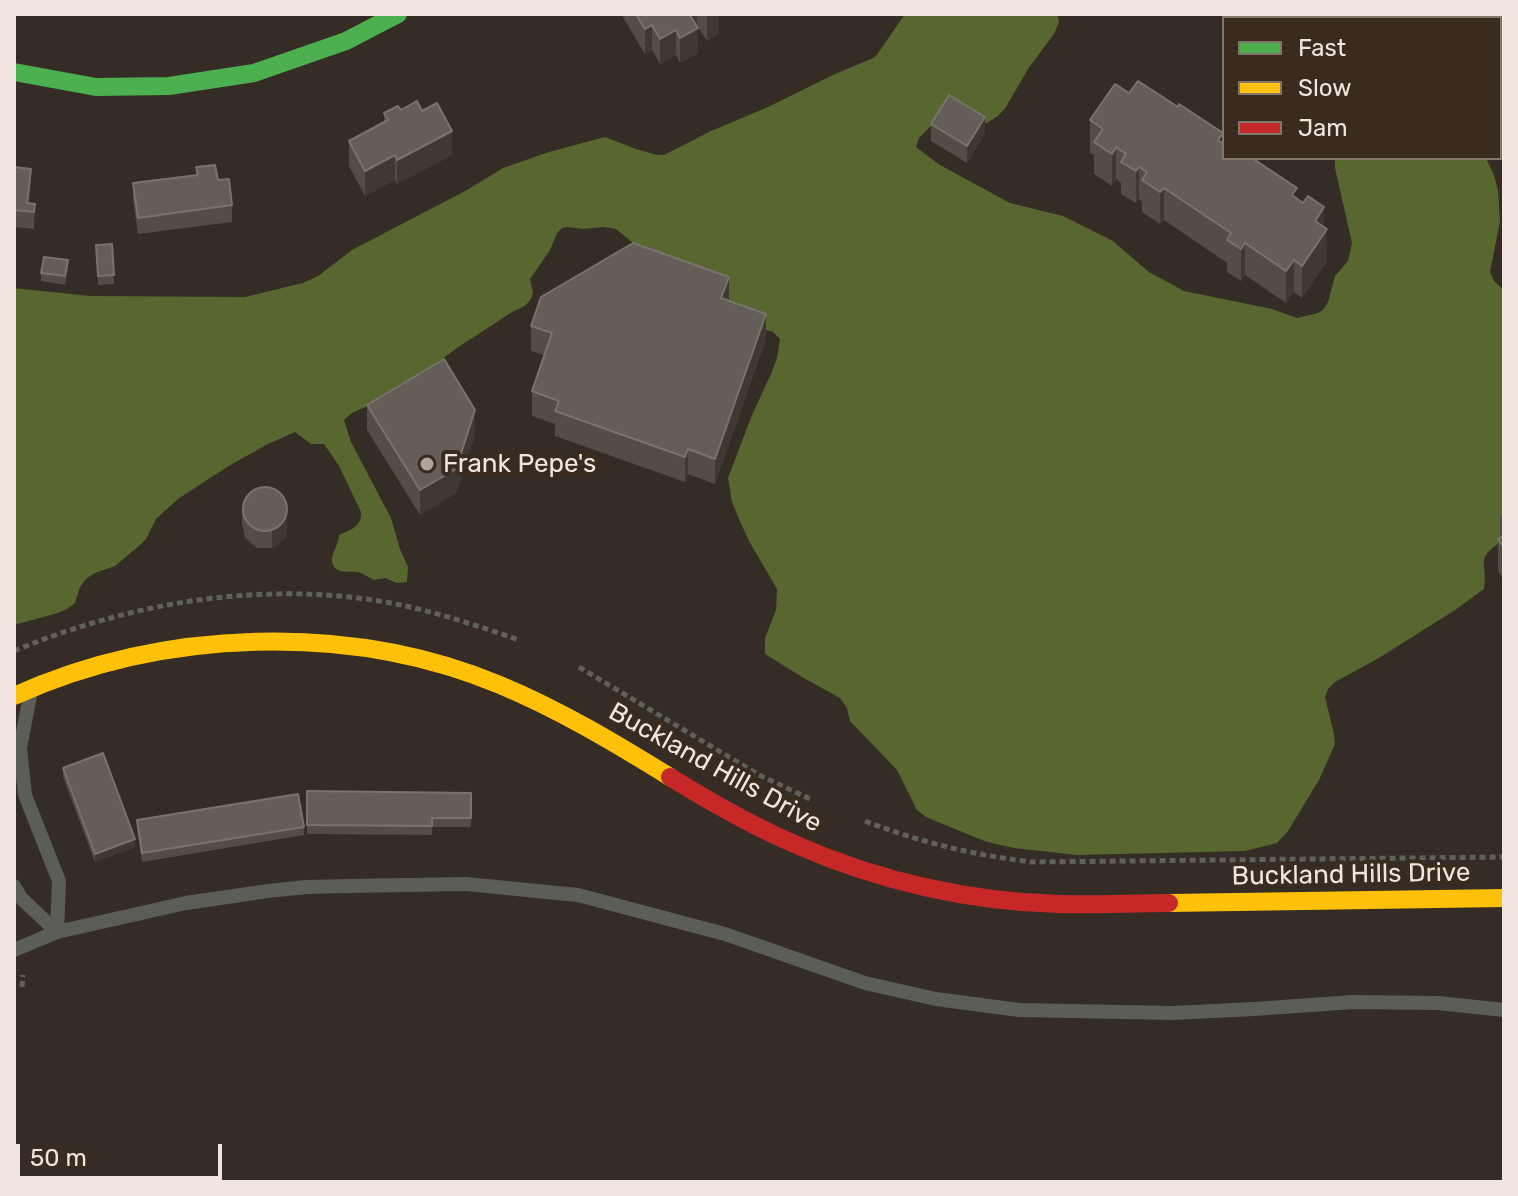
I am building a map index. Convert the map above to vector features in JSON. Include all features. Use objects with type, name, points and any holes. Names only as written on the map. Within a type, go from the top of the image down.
[{"type":"street","points":[[14,72],[96,87],[169,86],[254,73],[346,41],[398,14]]},
{"type":"street","name":"Buckland Hills Drive","points":[[23,692],[110,662],[177,647],[250,641],[354,646],[431,661],[495,682],[574,720],[766,832],[842,863],[939,891],[993,900],[1058,904],[1504,898]]},
{"type":"lane","points":[[23,692],[20,748],[25,795],[59,881],[57,932]]},
{"type":"lane","points":[[14,950],[57,932],[186,903],[268,891],[466,884],[578,895],[725,934],[865,983],[936,999],[1019,1010],[1174,1013],[1353,1002],[1438,1003],[1504,1010]]},
{"type":"lane","points":[[14,886],[21,898],[57,932]]},
{"type":"path","points":[[579,667],[759,775],[810,799]]},
{"type":"path","points":[[865,821],[968,852],[1031,862],[1504,857]]},
{"type":"path","points":[[22,987],[23,975]]},
{"type":"green space","points":[[905,14],[1057,14],[1059,22],[1054,34],[999,115],[987,123],[978,120],[936,121],[919,138],[916,147],[940,165],[1010,203],[1063,216],[1113,241],[1149,272],[1184,291],[1272,309],[1297,318],[1323,310],[1335,276],[1348,261],[1352,243],[1335,160],[1487,160],[1498,191],[1500,221],[1490,272],[1504,290],[1504,540],[1485,557],[1484,589],[1328,689],[1325,697],[1335,744],[1319,780],[1288,831],[1277,843],[1245,851],[1077,855],[987,842],[926,817],[917,810],[897,770],[850,721],[847,708],[840,698],[765,654],[765,638],[776,610],[777,589],[739,519],[728,478],[777,358],[780,339],[648,255],[616,229],[562,228],[530,279],[533,293],[525,306],[457,348],[396,393],[352,413],[344,420],[351,442],[391,518],[408,567],[407,582],[397,583],[385,578],[374,580],[361,573],[340,571],[333,566],[332,558],[339,535],[357,525],[361,512],[339,466],[324,444],[311,444],[295,432],[227,467],[178,499],[156,519],[139,546],[115,566],[86,579],[75,603],[67,609],[14,625],[14,288],[90,296],[245,297],[303,283],[318,276],[352,250],[503,168],[605,137],[636,149],[664,155],[876,56]]},
{"type":"building","points":[[636,14],[689,14],[698,28],[680,38],[676,30],[660,39],[652,25],[645,29]]},
{"type":"building","points":[[1504,14],[1504,38],[1502,16],[1491,16]]},
{"type":"building","points":[[1138,81],[1178,107],[1179,104],[1222,132],[1218,140],[1222,143],[1222,160],[1255,160],[1297,188],[1292,195],[1303,203],[1308,196],[1324,207],[1315,221],[1327,229],[1302,266],[1294,260],[1286,271],[1245,243],[1241,249],[1227,240],[1231,233],[1164,188],[1160,192],[1142,180],[1147,172],[1139,167],[1136,171],[1121,162],[1126,154],[1116,147],[1112,154],[1094,142],[1103,129],[1090,120],[1115,84],[1129,93]]},
{"type":"building","points":[[949,95],[985,117],[967,146],[931,124]]},
{"type":"building","points":[[417,101],[422,111],[437,103],[452,131],[397,160],[395,155],[365,171],[349,141],[388,120],[384,113],[398,106],[401,110]]},
{"type":"building","points":[[215,165],[218,180],[229,179],[232,205],[138,218],[133,183],[198,175],[196,167]]},
{"type":"building","points":[[14,167],[31,169],[27,203],[35,204],[34,212],[14,210]]},
{"type":"building","points":[[633,243],[729,277],[721,298],[766,314],[715,459],[688,449],[685,457],[555,411],[559,401],[532,391],[552,333],[531,326],[541,297]]},
{"type":"building","points":[[112,244],[114,275],[98,276],[96,245]]},
{"type":"building","points":[[44,257],[68,260],[65,276],[41,273]]},
{"type":"building","name":"Frank Pepe's","points":[[444,359],[475,410],[456,469],[420,490],[367,405]]},
{"type":"building","points":[[265,487],[281,493],[287,509],[281,525],[265,531],[249,525],[243,509],[249,493]]},
{"type":"building","points":[[103,753],[135,839],[95,854],[63,768]]},
{"type":"building","points":[[307,791],[471,793],[471,818],[432,818],[432,826],[307,825]]},
{"type":"building","points":[[298,794],[304,827],[142,853],[137,820]]},
{"type":"traffic: fast","points":[[14,72],[96,87],[169,86],[254,73],[346,41],[398,14]]},
{"type":"traffic: slow","points":[[14,696],[71,674],[131,657],[193,646],[256,642],[319,643],[381,651],[442,665],[500,685],[587,728],[670,777]]},
{"type":"traffic: slow","points":[[1169,903],[1504,898]]},
{"type":"traffic: jam","points":[[670,777],[782,839],[893,879],[959,894],[1026,902],[1169,903]]},
{"type":"place","name":"Frank Pepe's","points":[[427,464]]}]
